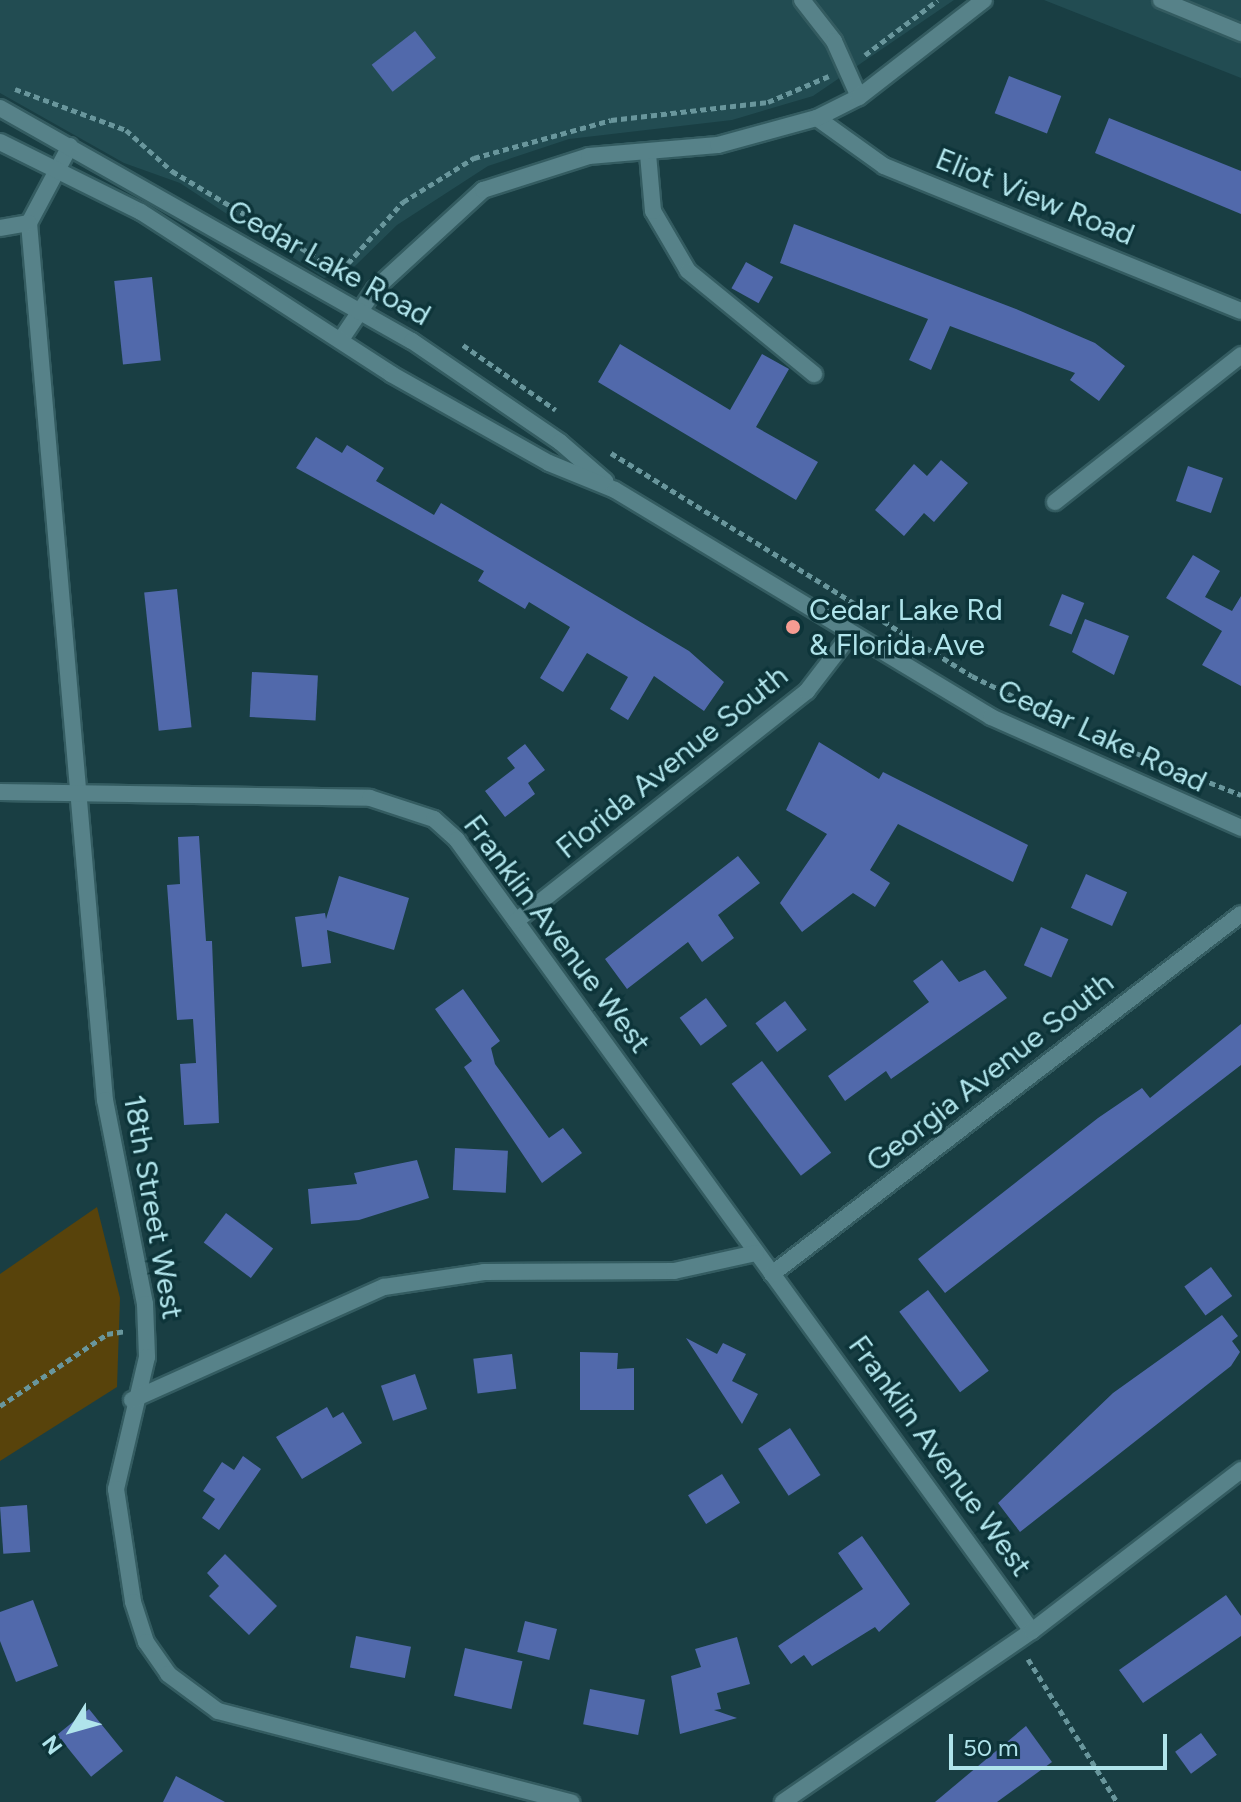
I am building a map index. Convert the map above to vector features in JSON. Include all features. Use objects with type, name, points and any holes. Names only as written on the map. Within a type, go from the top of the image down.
[{"type":"street","points":[[802,0],[846,67],[859,97]]},
{"type":"street","points":[[342,338],[375,289],[483,190],[589,156],[648,154],[718,145],[817,118],[859,97],[984,0]]},
{"type":"street","points":[[1161,0],[1241,33]]},
{"type":"street","name":"Cedar Lake Road","points":[[0,108],[466,375],[615,490],[850,635],[1056,751],[1241,828]]},
{"type":"street","name":"Eliot View Road","points":[[817,118],[884,166],[1241,311]]},
{"type":"street","name":"Cedar Lake Road","points":[[0,142],[141,212],[342,338],[391,374],[549,463],[615,490]]},
{"type":"street","points":[[70,146],[29,223],[79,789]]},
{"type":"street","points":[[648,154],[653,211],[688,271],[814,374]]},
{"type":"street","points":[[0,228],[29,223]]},
{"type":"street","points":[[1055,502],[1241,355]]},
{"type":"street","name":"Florida Avenue South","points":[[516,921],[807,691],[850,635]]},
{"type":"street","name":"Franklin Avenue West","points":[[0,792],[79,789],[402,803],[457,840],[1032,1631]]},
{"type":"street","name":"18th Street West","points":[[79,789],[107,1115],[146,1330],[147,1357],[132,1400],[116,1489],[119,1528],[146,1642],[168,1674],[194,1698],[251,1723],[571,1802]]},
{"type":"street","name":"Georgia Avenue South","points":[[772,1274],[1241,914]]},
{"type":"street","points":[[132,1400],[384,1287],[484,1272],[674,1271],[756,1253]]},
{"type":"street","points":[[783,1802],[1032,1631],[1241,1470]]},
{"type":"path","points":[[27,91],[126,130],[172,171],[341,271],[403,202],[474,158],[611,120],[768,102],[846,67],[938,0]]},
{"type":"path","points":[[451,338],[569,421]]},
{"type":"path","points":[[604,450],[972,676],[1082,731]]},
{"type":"path","points":[[1111,743],[1241,795]]},
{"type":"path","points":[[0,1406],[107,1334],[146,1330]]},
{"type":"path","points":[[1032,1631],[1028,1660],[1117,1802]]},
{"type":"shaded area","points":[[0,0],[954,0],[813,96],[732,120],[569,139],[488,166],[397,225],[354,267],[324,278],[180,183],[124,163],[0,93]]},
{"type":"shaded area","points":[[1044,0],[1241,0],[1241,78]]},
{"type":"shaded area","points":[[97,1207],[120,1298],[117,1387],[0,1461],[0,1274]]},
{"type":"building","points":[[415,31],[436,58],[393,92],[372,65]]},
{"type":"building","points":[[1009,76],[1061,96],[1047,133],[995,113]]},
{"type":"building","points":[[1109,118],[1241,171],[1241,214],[1095,153]]},
{"type":"building","points":[[794,224],[1016,309],[1095,343],[1125,366],[1099,401],[1070,380],[1075,373],[950,326],[931,370],[909,360],[928,319],[780,263]]},
{"type":"building","points":[[746,262],[773,277],[759,303],[731,288]]},
{"type":"building","points":[[152,277],[161,361],[123,365],[114,281]]},
{"type":"building","points":[[620,344],[730,410],[762,354],[789,369],[756,427],[818,462],[796,500],[598,382]]},
{"type":"building","points":[[316,437],[342,453],[347,445],[384,468],[376,481],[434,515],[441,503],[689,651],[724,682],[704,711],[654,676],[628,720],[610,709],[628,677],[587,653],[563,692],[540,678],[570,627],[529,602],[525,609],[478,581],[484,571],[296,468]]},
{"type":"building","points":[[941,460],[968,483],[934,522],[924,513],[904,536],[875,510],[914,464],[927,476]]},
{"type":"building","points":[[1188,466],[1223,478],[1211,513],[1176,501]]},
{"type":"building","points":[[1193,555],[1220,571],[1205,597],[1232,611],[1241,596],[1241,686],[1202,665],[1222,631],[1166,598]]},
{"type":"building","points":[[177,589],[192,727],[159,731],[144,592]]},
{"type":"building","points":[[1062,594],[1084,603],[1072,635],[1049,626]]},
{"type":"building","points":[[1085,619],[1129,636],[1114,675],[1072,652]]},
{"type":"building","points":[[252,672],[318,675],[316,720],[250,717]]},
{"type":"building","points":[[819,742],[879,779],[883,772],[1028,845],[1013,882],[898,824],[870,870],[890,883],[875,907],[853,893],[802,932],[780,903],[827,834],[786,810]]},
{"type":"building","points":[[525,744],[545,770],[528,783],[535,794],[505,817],[485,791],[515,768],[507,758]]},
{"type":"building","points":[[199,836],[206,941],[212,941],[219,1123],[184,1125],[180,1064],[196,1063],[193,1019],[177,1020],[167,885],[180,884],[178,837]]},
{"type":"building","points":[[738,856],[760,883],[718,915],[734,938],[702,962],[688,942],[627,989],[605,959]]},
{"type":"building","points":[[1086,874],[1127,892],[1112,926],[1071,908]]},
{"type":"building","points":[[339,876],[409,898],[394,950],[327,930],[331,963],[302,967],[295,917],[325,913],[326,919]]},
{"type":"building","points":[[1041,927],[1068,939],[1051,978],[1024,965]]},
{"type":"building","points":[[942,960],[959,982],[985,970],[1007,998],[891,1079],[886,1071],[845,1101],[828,1076],[929,1002],[913,981]]},
{"type":"building","points":[[463,989],[500,1041],[491,1048],[495,1064],[549,1138],[563,1128],[582,1153],[542,1183],[464,1067],[472,1061],[435,1009]]},
{"type":"building","points":[[706,998],[727,1026],[701,1046],[680,1018]]},
{"type":"building","points":[[785,1001],[807,1030],[777,1052],[755,1023]]},
{"type":"building","points":[[1241,1024],[1241,1065],[945,1293],[918,1259],[1098,1118],[1142,1088],[1150,1098]]},
{"type":"building","points":[[762,1061],[831,1153],[801,1176],[732,1084]]},
{"type":"building","points":[[455,1148],[508,1151],[506,1193],[453,1190]]},
{"type":"building","points":[[417,1160],[429,1198],[359,1220],[311,1224],[308,1189],[357,1184],[354,1173]]},
{"type":"building","points":[[226,1213],[273,1249],[251,1278],[204,1243]]},
{"type":"building","points":[[1211,1267],[1232,1296],[1205,1316],[1184,1286]]},
{"type":"building","points":[[928,1290],[989,1371],[960,1392],[899,1312]]},
{"type":"building","points":[[1222,1315],[1238,1336],[1232,1341],[1240,1352],[1231,1366],[1020,1532],[998,1503],[1113,1393]]},
{"type":"building","points":[[686,1338],[717,1354],[723,1343],[746,1354],[732,1381],[758,1394],[742,1424]]},
{"type":"building","points":[[580,1352],[618,1353],[617,1369],[634,1368],[634,1410],[580,1410]]},
{"type":"building","points":[[512,1354],[516,1389],[478,1393],[473,1359]]},
{"type":"building","points":[[415,1374],[427,1409],[393,1421],[381,1386]]},
{"type":"building","points":[[327,1407],[333,1418],[343,1412],[362,1443],[302,1479],[276,1437]]},
{"type":"building","points":[[790,1428],[820,1475],[789,1496],[758,1449]]},
{"type":"building","points":[[243,1456],[261,1469],[219,1530],[202,1518],[215,1499],[203,1491],[222,1462],[234,1470]]},
{"type":"building","points":[[722,1474],[740,1503],[706,1524],[688,1495]]},
{"type":"building","points":[[27,1505],[30,1552],[3,1554],[0,1507]]},
{"type":"building","points":[[862,1536],[910,1604],[879,1632],[875,1627],[812,1666],[804,1655],[791,1664],[778,1646],[863,1589],[838,1553]]},
{"type":"building","points":[[225,1554],[277,1606],[249,1635],[209,1596],[219,1586],[207,1573]]},
{"type":"building","points":[[1226,1595],[1241,1616],[1241,1636],[1143,1703],[1119,1670]]},
{"type":"building","points":[[33,1600],[58,1666],[16,1682],[0,1641],[0,1612]]},
{"type":"building","points":[[525,1621],[557,1629],[549,1660],[517,1652]]},
{"type":"building","points":[[356,1636],[411,1647],[405,1678],[350,1667]]},
{"type":"building","points":[[737,1637],[750,1684],[717,1693],[721,1709],[714,1710],[737,1718],[680,1734],[671,1676],[701,1667],[695,1649]]},
{"type":"building","points":[[465,1648],[522,1661],[511,1709],[454,1696]]},
{"type":"building","points":[[590,1689],[645,1700],[638,1735],[583,1724]]},
{"type":"building","points":[[89,1709],[123,1751],[91,1777],[57,1735]]},
{"type":"building","points":[[1026,1726],[1052,1762],[997,1802],[935,1802]]},
{"type":"building","points":[[1201,1733],[1217,1755],[1191,1774],[1175,1752]]},
{"type":"building","points":[[176,1776],[225,1802],[163,1802]]},
{"type":"place","name":"Cedar Lake Rd & Florida Ave","points":[[793,627]]}]
